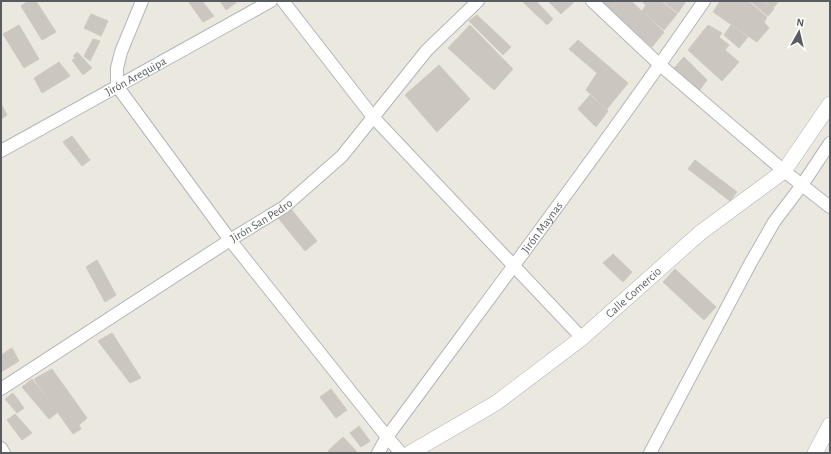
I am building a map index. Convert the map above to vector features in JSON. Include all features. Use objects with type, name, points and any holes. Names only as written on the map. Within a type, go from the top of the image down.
[{"type":"street","points":[[142,1],[120,52],[117,68],[117,86],[230,240],[401,453]]},
{"type":"street","name":"Jirón Arequipa","points":[[1,151],[271,1]]},
{"type":"street","points":[[283,1],[373,117],[582,338]]},
{"type":"street","name":"Jirón San Pedro","points":[[1,389],[230,240],[284,207],[342,156],[427,50],[478,1]]},
{"type":"street","points":[[592,1],[660,65],[784,172],[830,207]]},
{"type":"street","name":"Jirón Maynas","points":[[378,453],[387,437],[514,266],[660,65],[704,1]]},
{"type":"street","name":"Calle Comercio","points":[[410,453],[496,404],[582,338],[700,234],[784,172],[830,104]]},
{"type":"street","points":[[650,453],[774,222],[802,185],[830,143]]},
{"type":"street","points":[[815,453],[830,425]]},
{"type":"street","points":[[1,448],[4,453]]},
{"type":"building","points":[[28,1],[36,1],[56,32],[42,40],[21,6]]},
{"type":"building","points":[[188,1],[202,1],[214,16],[203,22]]},
{"type":"building","points":[[220,1],[236,1],[237,2],[226,10]]},
{"type":"building","points":[[522,1],[536,1],[553,19],[547,25]]},
{"type":"building","points":[[548,1],[575,1],[561,14]]},
{"type":"building","points":[[601,1],[631,1],[664,32],[652,47]]},
{"type":"building","points":[[641,1],[661,1],[677,14],[664,30],[642,11],[646,5]]},
{"type":"building","points":[[663,1],[686,1],[678,13]]},
{"type":"building","points":[[720,1],[748,1],[767,17],[764,22],[769,28],[757,42],[713,12]]},
{"type":"building","points":[[750,1],[763,1],[774,9],[768,16]]},
{"type":"building","points":[[765,1],[779,1],[773,8]]},
{"type":"building","points":[[91,14],[108,21],[101,36],[84,28]]},
{"type":"building","points":[[477,15],[511,47],[503,55],[469,21]]},
{"type":"building","points":[[19,25],[39,59],[24,68],[3,34]]},
{"type":"building","points":[[470,25],[513,69],[494,90],[448,48]]},
{"type":"building","points":[[708,25],[722,33],[719,37],[729,45],[725,50],[739,62],[722,81],[688,50]]},
{"type":"building","points":[[731,25],[748,37],[739,48],[724,35]]},
{"type":"building","points":[[93,39],[100,41],[90,61],[84,56]]},
{"type":"building","points":[[578,40],[628,83],[607,109],[586,90],[597,73],[569,49]]},
{"type":"building","points":[[77,52],[92,68],[83,75],[72,60],[76,58],[73,56]]},
{"type":"building","points":[[684,57],[707,80],[699,91],[674,68]]},
{"type":"building","points":[[59,62],[70,76],[42,93],[34,78]]},
{"type":"building","points":[[439,65],[470,99],[437,132],[405,95]]},
{"type":"building","points":[[590,95],[608,111],[596,127],[578,109]]},
{"type":"building","points":[[1,104],[7,115],[1,119]]},
{"type":"building","points":[[72,136],[90,160],[82,166],[63,142]]},
{"type":"building","points":[[695,160],[737,192],[730,201],[688,169]]},
{"type":"building","points":[[291,209],[317,241],[305,251],[279,219]]},
{"type":"building","points":[[613,254],[632,272],[623,282],[603,263]]},
{"type":"building","points":[[97,260],[116,295],[105,302],[86,267]]},
{"type":"building","points":[[675,269],[716,307],[704,320],[663,282]]},
{"type":"building","points":[[112,333],[141,378],[130,383],[98,341]]},
{"type":"building","points":[[12,348],[19,361],[1,372],[1,355]]},
{"type":"building","points":[[52,369],[87,418],[79,425],[81,429],[73,434],[34,379]]},
{"type":"building","points":[[32,379],[58,412],[49,419],[22,387]]},
{"type":"building","points":[[331,389],[347,410],[336,418],[320,397]]},
{"type":"building","points":[[13,393],[24,408],[17,413],[5,399]]},
{"type":"building","points":[[15,414],[32,433],[22,440],[7,420]]},
{"type":"building","points":[[359,426],[370,441],[361,447],[350,433]]},
{"type":"building","points":[[343,437],[358,453],[330,453],[328,451]]}]
